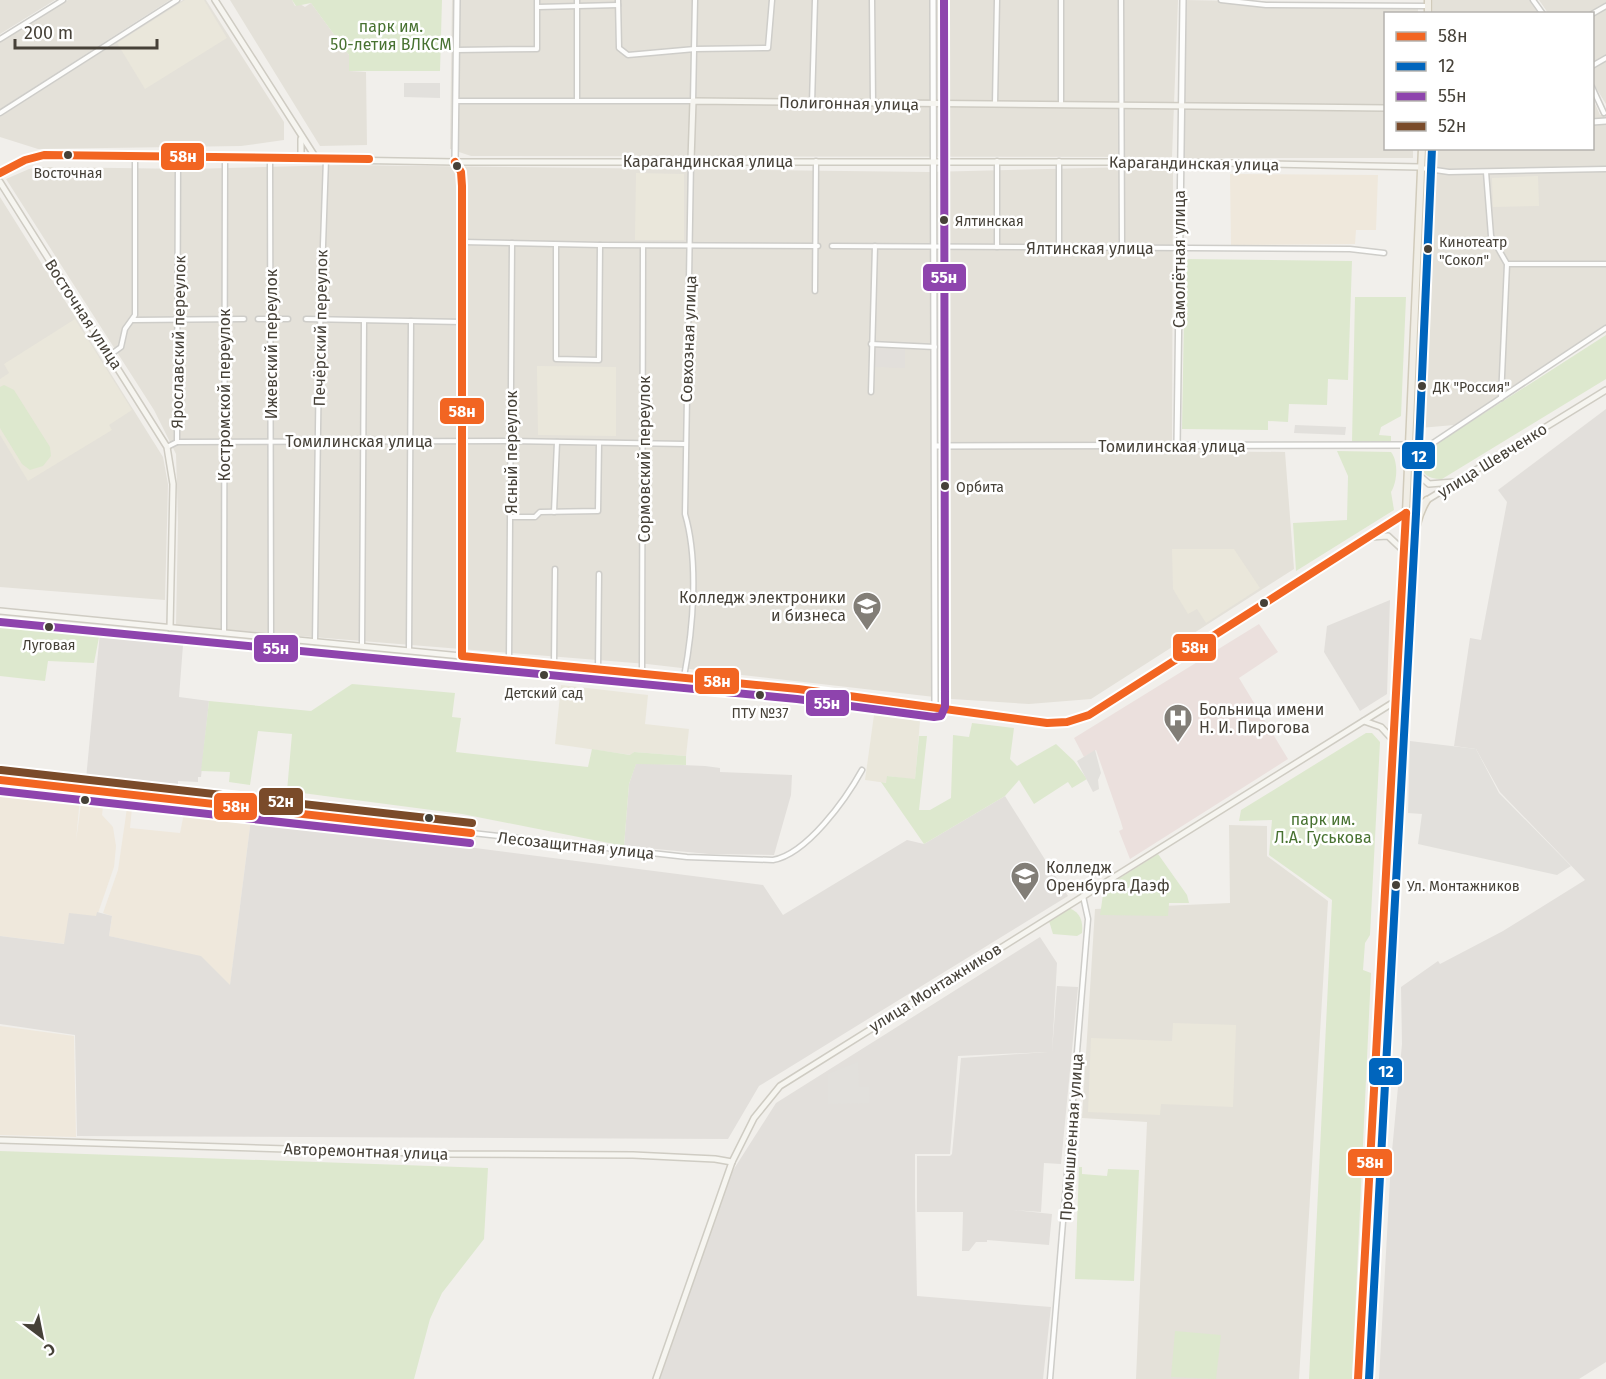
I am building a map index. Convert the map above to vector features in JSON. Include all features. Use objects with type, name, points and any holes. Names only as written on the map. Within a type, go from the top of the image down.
[{"type":"main road","points":[[215,0],[316,158]]},
{"type":"main road","name":"Полигонная улица","points":[[693,101],[1384,108]]},
{"type":"main road","name":"Совхозная улица","points":[[691,160],[693,101]]},
{"type":"main road","points":[[301,137],[301,157]]},
{"type":"main road","points":[[1358,1379],[1406,513],[1422,150]]},
{"type":"main road","name":"Карагандинская улица","points":[[0,173],[25,160],[44,155],[301,157],[455,162],[934,160],[1420,167]]},
{"type":"main road","name":"Восточная улица","points":[[0,182],[167,447]]},
{"type":"main road","name":"улица Шевченко","points":[[0,611],[684,677],[1047,723],[1067,722],[1085,717],[1406,513],[1606,390]]},
{"type":"main road","name":"Ярославский переулок","points":[[167,447],[173,484],[170,628]]},
{"type":"main road","points":[[1408,455],[1421,477],[1429,484],[1458,481]]},
{"type":"main road","points":[[1401,591],[1409,574],[1417,518],[1427,500]]},
{"type":"main road","points":[[1368,537],[1388,536],[1404,551]]},
{"type":"main road","name":"улица Монтажников","points":[[656,1379],[732,1162],[754,1118],[780,1086],[1394,702]]},
{"type":"main road","points":[[1364,721],[1380,727],[1393,740]]},
{"type":"main road","name":"Авторемонтная улица","points":[[0,1140],[450,1154],[640,1155],[732,1162]]},
{"type":"street","points":[[0,39],[63,0]]},
{"type":"street","points":[[0,113],[177,0]]},
{"type":"street","points":[[458,0],[455,162],[462,178],[462,656]]},
{"type":"street","points":[[456,50],[537,49],[537,0]]},
{"type":"street","name":"Совхозная улица","points":[[693,101],[695,0]]},
{"type":"street","points":[[537,7],[577,3],[618,3],[619,48],[628,55],[695,49],[768,48],[772,0]]},
{"type":"street","points":[[812,103],[815,0]]},
{"type":"street","points":[[872,0],[873,104]]},
{"type":"street","points":[[933,0],[936,246],[935,707]]},
{"type":"street","points":[[995,104],[997,0]]},
{"type":"street","points":[[1060,0],[1061,104]]},
{"type":"street","points":[[1121,0],[1122,248]]},
{"type":"street","name":"Самолётная улица","points":[[1177,446],[1179,162],[1183,0]]},
{"type":"street","points":[[1221,0],[1428,6]]},
{"type":"street","points":[[577,3],[577,100]]},
{"type":"street","points":[[1594,89],[1605,113],[1605,121]]},
{"type":"street","name":"Полигонная улица","points":[[456,101],[693,101]]},
{"type":"street","points":[[133,320],[135,157]]},
{"type":"street","name":"Ярославский переулок","points":[[167,447],[177,442],[178,157]]},
{"type":"street","name":"Костромской переулок","points":[[224,633],[225,157]]},
{"type":"street","name":"Ижевский переулок","points":[[270,157],[271,638]]},
{"type":"street","name":"Печёрский переулок","points":[[315,642],[320,320],[327,158]]},
{"type":"street","name":"Совхозная улица","points":[[684,677],[690,643],[692,607],[690,532],[685,514],[691,160]]},
{"type":"street","points":[[815,291],[816,160]]},
{"type":"street","points":[[997,161],[997,247]]},
{"type":"street","points":[[1059,161],[1059,247]]},
{"type":"street","points":[[1420,167],[1433,172],[1606,169]]},
{"type":"street","points":[[1486,172],[1491,237],[1507,264],[1501,398]]},
{"type":"street","points":[[462,242],[643,246],[817,246]]},
{"type":"street","name":"Ясный переулок","points":[[509,660],[512,517],[510,441],[512,243]]},
{"type":"street","points":[[556,244],[556,359],[599,360],[600,245]]},
{"type":"street","name":"Сормовский переулок","points":[[642,673],[645,444],[643,246]]},
{"type":"street","name":"Ялтинская улица","points":[[832,246],[1350,249],[1384,254]]},
{"type":"street","points":[[871,392],[875,246]]},
{"type":"street","points":[[1507,264],[1606,264]]},
{"type":"street","points":[[110,355],[121,347],[124,329],[133,320],[244,319]]},
{"type":"street","points":[[258,319],[288,319]]},
{"type":"street","points":[[306,319],[462,322]]},
{"type":"street","points":[[362,646],[364,321]]},
{"type":"street","points":[[409,651],[411,321]]},
{"type":"street","points":[[1427,447],[1606,327]]},
{"type":"street","points":[[871,344],[936,347]]},
{"type":"street","name":"Томилинская улица","points":[[177,442],[510,441],[685,444]]},
{"type":"street","points":[[554,512],[557,442]]},
{"type":"street","points":[[512,517],[535,517],[540,512],[598,511],[599,443]]},
{"type":"street","name":"Томилинская улица","points":[[935,446],[1408,445]]},
{"type":"street","points":[[554,664],[555,569]]},
{"type":"street","points":[[598,669],[599,574]]},
{"type":"street","name":"Лесозащитная улица","points":[[0,780],[680,856],[773,860],[784,858],[821,826],[844,800],[862,770]]},
{"type":"street","name":"Промышленная улица","points":[[1050,1379],[1088,919],[1083,896]]},
{"type":"shaded area","points":[[0,0],[55,0],[0,34]]},
{"type":"shaded area","points":[[68,0],[170,0],[0,109],[0,42]]},
{"type":"shaded area","points":[[183,0],[206,0],[284,122],[284,140],[241,146],[38,149],[0,137],[0,117]]},
{"type":"shaded area","points":[[185,0],[204,0],[227,38],[145,89],[117,43]]},
{"type":"shaded area","points":[[230,0],[292,0],[295,6],[300,4],[305,7],[311,3],[349,55],[349,71],[366,72],[367,145],[320,146]]},
{"type":"shaded area","points":[[452,0],[1178,0],[1172,157],[471,156],[450,149]]},
{"type":"shaded area","points":[[1185,0],[1418,5],[1418,12],[1384,12],[1384,150],[1413,150],[1413,158],[1183,158]]},
{"type":"shaded area","points":[[1433,0],[1531,0],[1540,12],[1433,12]]},
{"type":"shaded area","points":[[1539,0],[1606,0],[1606,104],[1594,85],[1594,12],[1547,12]]},
{"type":"shaded area","points":[[404,83],[440,83],[440,98],[404,97]]},
{"type":"shaded area","points":[[1594,101],[1600,115],[1606,115],[1606,328],[1454,425],[1420,428],[1428,150],[1594,150]]},
{"type":"shaded area","points":[[343,165],[928,172],[1173,166],[1172,451],[1285,452],[1294,569],[1091,699],[1029,704],[952,699],[647,664],[176,626],[178,522],[176,454],[154,410],[6,179],[29,169],[46,167],[190,169]]},
{"type":"shaded area","points":[[636,173],[684,174],[684,240],[635,240]]},
{"type":"shaded area","points":[[1230,174],[1378,175],[1376,230],[1356,230],[1355,244],[1231,245]]},
{"type":"shaded area","points":[[1538,176],[1539,206],[1493,207],[1492,178]]},
{"type":"shaded area","points":[[0,197],[163,457],[168,484],[165,600],[0,587]]},
{"type":"shaded area","points":[[75,319],[132,410],[109,425],[112,430],[28,481],[0,435],[0,379],[9,373],[4,364]]},
{"type":"shaded area","points":[[874,348],[905,349],[905,368],[873,367]]},
{"type":"shaded area","points":[[537,366],[616,367],[616,436],[538,435]]},
{"type":"shaded area","points":[[1606,409],[1606,1362],[1579,1379],[1379,1379],[1391,1162],[1402,1044],[1401,987],[1438,961],[1440,964],[1503,931],[1585,880],[1500,792],[1476,749],[1454,746],[1470,638],[1481,640],[1507,502],[1498,490]]},
{"type":"shaded area","points":[[1295,425],[1346,427],[1345,435],[1294,433]]},
{"type":"shaded area","points":[[1172,549],[1234,549],[1260,588],[1206,623],[1197,609],[1188,614],[1173,589]]},
{"type":"shaded area","points":[[1390,600],[1387,694],[1360,711],[1324,652],[1327,626]]},
{"type":"shaded area","name":"Больница имени Н. И. Пирогова","points":[[1259,624],[1278,652],[1239,678],[1288,759],[1130,859],[1119,831],[1123,829],[1121,822],[1096,750],[1084,757],[1074,738]]},
{"type":"shaded area","points":[[100,632],[159,638],[159,642],[167,643],[168,638],[179,640],[183,645],[179,697],[209,701],[201,777],[198,777],[198,782],[178,781],[178,784],[86,779]]},
{"type":"shaded area","points":[[561,685],[648,695],[645,724],[689,729],[686,756],[634,752],[631,755],[555,744]]},
{"type":"shaded area","points":[[874,715],[920,721],[915,780],[888,776],[887,783],[865,780]]},
{"type":"shaded area","points":[[1410,741],[1476,749],[1499,793],[1571,866],[1557,875],[1418,844],[1422,814],[1408,813]]},
{"type":"shaded area","points":[[1095,750],[1101,773],[1098,780],[1099,789],[1093,792],[1077,761]]},
{"type":"shaded area","points":[[636,763],[705,766],[720,768],[720,772],[792,775],[791,795],[774,855],[709,854],[624,846],[629,784]]},
{"type":"shaded area","points":[[0,788],[80,797],[76,841],[81,804],[103,806],[102,815],[113,827],[116,846],[114,867],[97,916],[65,944],[0,936]]},
{"type":"shaded area","points":[[1005,796],[1068,896],[759,1086],[728,1139],[77,1136],[75,1035],[0,1024],[0,936],[64,944],[69,913],[96,916],[97,912],[112,916],[109,936],[201,956],[230,985],[251,819],[763,885],[783,915],[907,840],[924,844]]},
{"type":"shaded area","points":[[127,808],[132,808],[130,828],[180,833],[184,813],[251,819],[230,986],[153,946],[109,936],[112,916],[103,913],[118,870]]},
{"type":"shaded area","points":[[1229,825],[1267,826],[1267,856],[1328,901],[1299,1379],[1136,1379],[1147,1122],[1082,1118],[1095,909],[1230,903]]},
{"type":"shaded area","points":[[1040,937],[1057,963],[1052,1052],[1057,986],[1078,987],[1061,1164],[1044,1163],[1041,1212],[1013,1210],[1052,1214],[1049,1245],[987,1240],[987,1242],[976,1242],[969,1251],[962,1251],[963,1212],[917,1212],[917,1156],[950,1156],[952,1154],[961,1058],[1047,1052],[958,1056],[950,1154],[915,1154],[915,1197],[917,1296],[1051,1307],[1043,1379],[659,1379],[732,1172],[776,1103]]},
{"type":"shaded area","points":[[1173,1023],[1236,1025],[1233,1107],[1161,1104],[1160,1115],[1088,1112],[1091,1038],[1172,1041]]},
{"type":"shaded area","points":[[0,1026],[74,1036],[76,1137],[0,1135]]},
{"type":"shaded area","points":[[858,1062],[859,1087],[869,1087],[870,1103],[828,1104],[828,1074]]},
{"type":"green space","name":"парк им. 50-летия ВЛКСМ","points":[[292,0],[442,0],[440,71],[349,71],[349,55],[311,3],[296,6]]},
{"type":"green space","points":[[1185,259],[1352,261],[1348,380],[1328,379],[1327,405],[1289,404],[1288,422],[1268,421],[1268,430],[1182,429]]},
{"type":"green space","points":[[1355,297],[1406,297],[1401,416],[1381,427],[1379,435],[1391,436],[1391,443],[1352,442]]},
{"type":"green space","points":[[1606,335],[1606,379],[1442,479],[1432,478],[1422,471],[1416,457]]},
{"type":"green space","points":[[4,385],[14,390],[50,447],[51,456],[43,466],[30,470],[22,464],[0,428],[0,387]]},
{"type":"green space","points":[[1337,451],[1391,452],[1396,467],[1396,478],[1391,492],[1394,510],[1296,571],[1293,523],[1347,520],[1348,476]]},
{"type":"green space","points":[[0,618],[101,627],[94,663],[48,661],[45,681],[0,676]]},
{"type":"green space","points":[[352,684],[455,693],[452,717],[461,718],[456,752],[588,767],[592,749],[630,755],[634,752],[686,756],[686,765],[636,764],[629,784],[624,846],[462,814],[287,791],[292,734],[258,731],[250,785],[229,782],[230,772],[201,771],[209,701],[311,711]]},
{"type":"green space","points":[[972,723],[1014,728],[1010,759],[1017,766],[1056,744],[1074,761],[1087,779],[1072,788],[1068,782],[1034,804],[1019,780],[1005,796],[924,844],[881,782],[886,783],[887,776],[915,779],[919,736],[927,736],[919,810],[930,810],[951,798],[953,735],[969,737]]},
{"type":"green space","name":"парк им. Л.А. Гуськова","points":[[1366,733],[1372,733],[1380,742],[1370,935],[1365,943],[1363,970],[1371,973],[1352,1379],[1309,1379],[1332,900],[1269,855],[1272,820],[1239,821],[1241,810]]},
{"type":"green space","points":[[1158,854],[1187,895],[1189,903],[1169,903],[1168,916],[1100,915],[1104,888]]},
{"type":"green space","points":[[1069,908],[1080,918],[1082,933],[1077,936],[1053,934],[1049,921]]},
{"type":"green space","points":[[0,1151],[488,1168],[484,1239],[442,1293],[430,1319],[414,1379],[0,1379]]},
{"type":"green space","points":[[1079,1167],[1082,1167],[1082,1174],[1107,1176],[1108,1169],[1139,1170],[1134,1281],[1075,1279]]},
{"type":"green space","points":[[1175,1331],[1221,1335],[1216,1379],[1171,1377]]},
{"type":"transit line","name":"55н","points":[[0,622],[797,699],[934,717],[941,716],[945,707],[944,0]]},
{"type":"transit line","name":"12","points":[[1369,1379],[1416,514],[1432,150]]},
{"type":"transit line","name":"58н","points":[[0,173],[25,160],[44,155],[369,159]]},
{"type":"transit line","name":"58н","points":[[455,162],[461,172],[462,186],[462,656],[798,689],[1047,723],[1067,722],[1089,715],[1406,513]]},
{"type":"transit line","name":"58н","points":[[1358,1379],[1406,513]]},
{"type":"transit line","name":"52н","points":[[1,770],[472,823]]},
{"type":"transit line","name":"58н","points":[[0,780],[471,833]]},
{"type":"transit line","name":"55н","points":[[0,791],[470,843]]},
{"type":"place","name":"Восточная","points":[[68,155]]},
{"type":"place","name":"Ялтинская","points":[[944,220]]},
{"type":"place","name":"Кинотеатр \"Сокол\"","points":[[1428,249]]},
{"type":"place","name":"ДК \"Россия\"","points":[[1422,386]]},
{"type":"place","name":"Орбита","points":[[945,486]]},
{"type":"place","name":"Луговая","points":[[49,627]]},
{"type":"place","name":"Колледж электроники и бизнеса","points":[[867,632]]},
{"type":"place","name":"Детский сад","points":[[544,675]]},
{"type":"place","name":"ПТУ №37","points":[[760,695]]},
{"type":"place","name":"Больница имени Н. И. Пирогова","points":[[1178,744]]},
{"type":"place","name":"Ул. Монтажников","points":[[1396,885]]},
{"type":"place","name":"Колледж Оренбурга Даэф","points":[[1025,902]]}]
